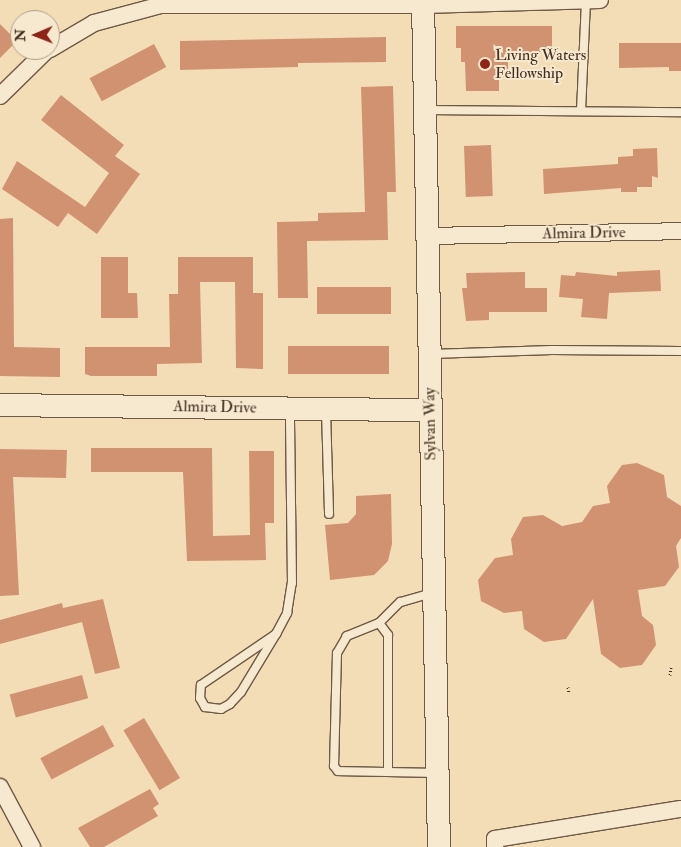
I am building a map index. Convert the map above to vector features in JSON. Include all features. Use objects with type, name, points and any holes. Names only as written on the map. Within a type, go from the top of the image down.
[{"type":"main road","name":"Sylvan Way","points":[[423,2],[439,847]]},
{"type":"main road","name":"Almira Drive","points":[[0,405],[430,410]]},
{"type":"street","points":[[60,43],[94,24],[161,5],[600,0]]},
{"type":"street","points":[[0,96],[38,60]]},
{"type":"street","name":"Almira Drive","points":[[428,236],[681,232]]},
{"type":"street","points":[[0,787],[32,847]]},
{"type":"street","points":[[495,847],[495,839],[681,809]]},
{"type":"lane","points":[[581,112],[586,0]]},
{"type":"lane","points":[[426,110],[681,112]]},
{"type":"lane","points":[[429,354],[552,350],[681,351]]},
{"type":"lane","points":[[276,634],[201,685],[200,698],[205,706],[221,709],[230,704],[276,634],[286,613],[292,584],[290,408]]},
{"type":"lane","points":[[326,408],[329,514]]},
{"type":"lane","points":[[434,592],[400,602],[379,623],[347,636],[337,653],[334,766],[338,771],[438,773]]},
{"type":"lane","points":[[379,623],[388,634],[388,772]]},
{"type":"path","points":[[670,675],[671,667]]},
{"type":"path","points":[[568,687],[568,694]]},
{"type":"building","points":[[0,24],[10,34],[10,48],[0,58]]},
{"type":"building","name":"Living Waters Fellowship","points":[[456,26],[552,26],[552,52],[508,52],[508,77],[499,77],[499,91],[466,91],[465,62],[461,62],[461,48],[456,48]]},
{"type":"building","points":[[386,37],[386,62],[298,63],[298,67],[180,70],[180,41]]},
{"type":"building","points":[[619,43],[681,43],[681,71],[669,71],[669,67],[619,68]]},
{"type":"building","points":[[154,44],[166,67],[102,101],[90,78]]},
{"type":"building","points":[[393,86],[396,192],[387,192],[388,240],[307,241],[308,298],[278,298],[277,222],[318,221],[318,213],[365,212],[361,87]]},
{"type":"building","points":[[61,95],[124,145],[115,156],[140,174],[97,234],[68,213],[58,227],[2,189],[17,161],[85,207],[109,173],[41,120]]},
{"type":"building","points":[[491,145],[493,196],[466,197],[464,146]]},
{"type":"building","points":[[657,148],[658,178],[652,176],[652,187],[637,187],[637,192],[621,192],[621,188],[544,194],[543,169],[618,164],[618,157],[633,156],[633,149]]},
{"type":"building","points":[[13,218],[14,347],[60,348],[60,377],[0,376],[0,219]]},
{"type":"building","points":[[101,257],[128,257],[128,293],[137,293],[138,318],[101,318]]},
{"type":"building","points":[[178,257],[253,257],[253,293],[263,293],[263,369],[236,368],[235,282],[200,282],[202,363],[157,364],[157,376],[91,376],[85,374],[85,347],[170,347],[169,294],[178,294]]},
{"type":"building","points":[[660,270],[661,291],[609,293],[607,319],[581,317],[583,299],[559,297],[561,275],[575,276],[576,272],[617,276],[617,272]]},
{"type":"building","points":[[525,272],[525,288],[547,288],[547,312],[489,312],[489,320],[466,321],[462,288],[467,288],[466,273]]},
{"type":"building","points":[[317,287],[391,287],[391,314],[317,314]]},
{"type":"building","points":[[288,346],[389,346],[389,374],[288,374]]},
{"type":"building","points":[[91,448],[212,448],[213,536],[250,535],[249,451],[274,451],[274,523],[265,523],[266,560],[187,561],[183,472],[91,472]]},
{"type":"building","points":[[0,449],[67,450],[66,478],[13,477],[19,595],[0,596]]},
{"type":"building","points":[[637,463],[664,475],[667,497],[681,506],[681,538],[676,546],[679,567],[665,586],[638,590],[642,616],[653,625],[656,645],[642,665],[620,668],[601,654],[593,599],[566,639],[544,642],[524,629],[522,611],[504,613],[481,601],[478,580],[495,558],[513,555],[511,539],[523,517],[543,515],[562,526],[582,522],[593,506],[610,503],[607,486],[622,465]]},
{"type":"building","points":[[391,494],[392,544],[388,561],[374,575],[330,580],[325,525],[348,523],[356,514],[356,496]]},
{"type":"building","points":[[103,599],[120,668],[95,674],[82,622],[0,644],[0,620],[62,603],[63,608]]},
{"type":"building","points":[[82,675],[88,698],[16,718],[10,694]]},
{"type":"building","points":[[144,718],[180,778],[159,790],[123,730]]},
{"type":"building","points":[[103,725],[114,746],[52,780],[40,758]]},
{"type":"building","points":[[150,789],[159,804],[153,808],[158,816],[104,847],[90,847],[78,828]]},
{"type":"place","name":"Living Waters Fellowship","points":[[485,64]]}]
